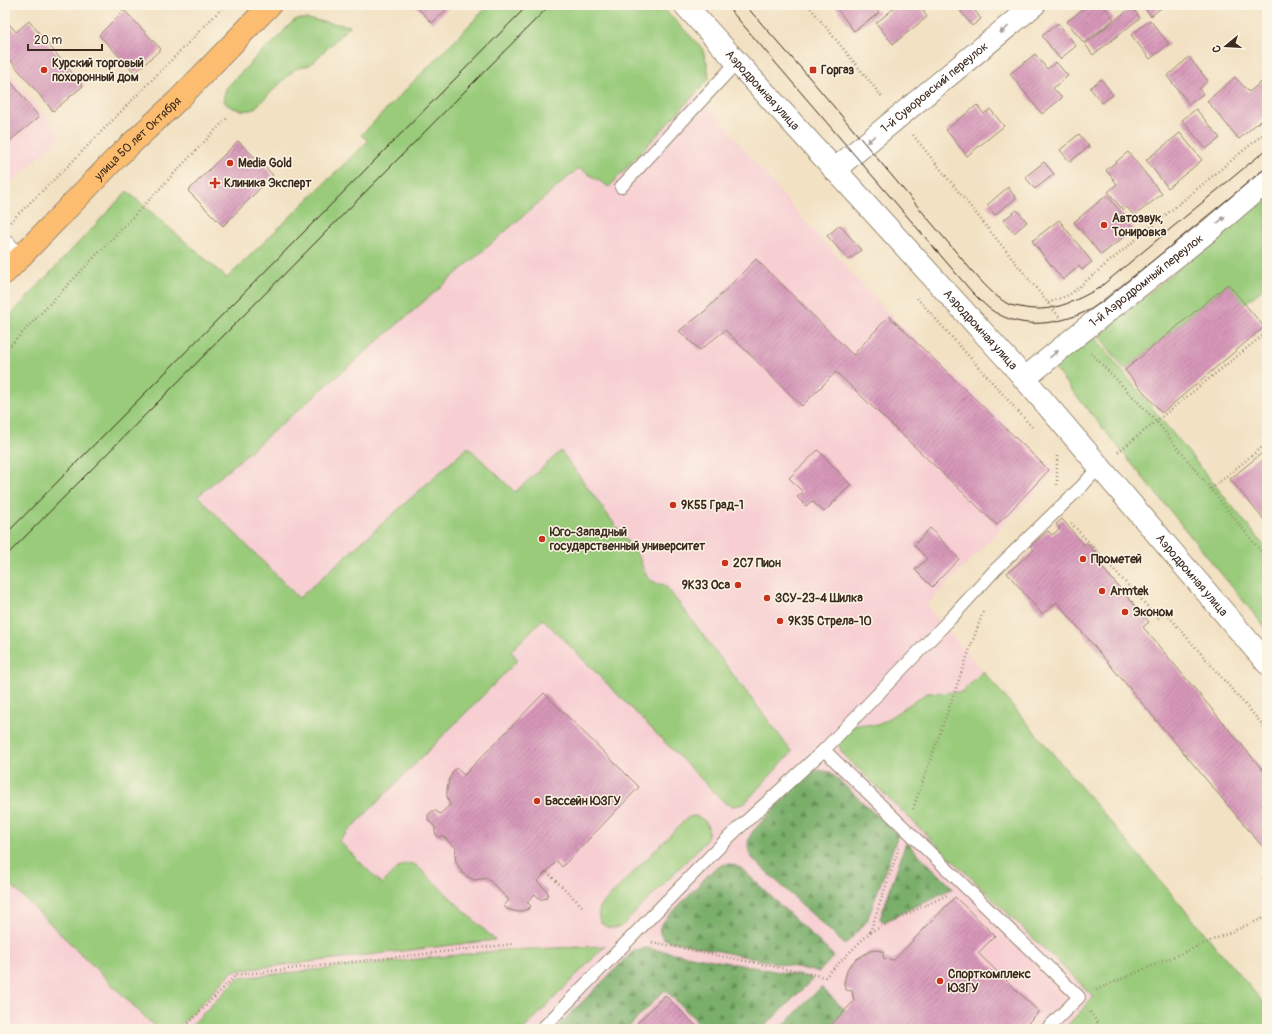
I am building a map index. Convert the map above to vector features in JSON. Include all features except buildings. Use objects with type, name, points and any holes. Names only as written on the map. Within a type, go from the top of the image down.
[{"type":"main road","name":"улица 50 лет Октября","points":[[9,260],[177,101],[270,5]]},
{"type":"street","name":"Аэродромная улица","points":[[685,5],[1011,363],[1267,663]]},
{"type":"street","name":"1-й Суворовский переулок","points":[[834,170],[1034,5]]},
{"type":"street","name":"1-й Аэродромный переулок","points":[[1024,379],[1211,229],[1267,181]]},
{"type":"lane","points":[[621,187],[737,62]]},
{"type":"lane","points":[[542,1029],[730,836],[824,750],[995,570],[1082,486],[1099,467]]},
{"type":"lane","points":[[824,750],[1079,997],[1047,1029]]},
{"type":"path","points":[[5,227],[72,162],[225,5]]},
{"type":"path","points":[[808,5],[1075,337],[1156,421],[1267,559]]},
{"type":"path","points":[[5,351],[227,118]]},
{"type":"path","points":[[1048,303],[1069,295],[1267,131]]},
{"type":"path","points":[[1099,467],[1267,332]]},
{"type":"path","points":[[1211,490],[1267,443]]},
{"type":"path","points":[[1056,511],[1065,517],[1158,618],[1164,611],[1267,730]]},
{"type":"path","points":[[870,932],[984,610]]},
{"type":"path","points":[[547,872],[582,906]]},
{"type":"path","points":[[631,938],[825,977],[870,932],[965,886]]},
{"type":"path","points":[[1079,997],[1266,917]]},
{"type":"path","points":[[183,1029],[236,975],[514,944]]},
{"type":"shaded area","name":"Юго-Западный государственный университет","points":[[638,22],[797,212],[887,312],[1056,471],[926,606],[983,671],[1267,1007],[1267,1029],[5,1029],[5,628]]},
{"type":"shaded area","points":[[5,68],[62,136],[5,188]]},
{"type":"green space","points":[[489,5],[660,5],[702,48],[707,63],[709,79],[609,187],[579,168],[198,496],[299,598],[468,447],[515,492],[561,451],[640,559],[643,569],[650,580],[665,585],[792,752],[744,804],[733,806],[726,804],[543,619],[511,651],[518,660],[339,841],[382,884],[402,865],[412,864],[417,866],[495,940],[233,971],[177,1029],[157,1029],[5,879],[5,321],[127,191],[227,278],[368,141],[361,135]]},
{"type":"green space","points":[[297,19],[307,19],[350,26],[310,65],[295,69],[253,109],[240,110],[228,106],[224,101],[226,88],[266,47],[271,45],[292,22]]},
{"type":"green space","points":[[1267,192],[1267,286],[1244,304],[1228,284],[1125,370],[1099,336]]},
{"type":"green space","points":[[1092,334],[1267,549],[1267,630],[1053,367]]},
{"type":"green space","points":[[983,671],[1267,1007],[1267,1029],[1064,1029],[1094,997],[842,753],[838,742],[855,724],[878,725],[927,693],[962,692]]},
{"type":"green space","points":[[818,770],[830,772],[898,835],[867,921],[845,945],[752,858],[748,848],[748,841],[753,831],[806,775]]},
{"type":"green space","points":[[695,816],[706,822],[708,826],[708,833],[705,842],[623,925],[617,928],[611,928],[602,924],[599,915],[603,903],[685,820],[689,817]]},
{"type":"green space","points":[[906,842],[953,888],[884,922],[880,919]]},
{"type":"green space","points":[[725,864],[731,864],[741,868],[834,956],[819,972],[670,941],[663,938],[660,931],[662,923],[713,870]]},
{"type":"green space","points":[[605,946],[524,1029],[188,1029],[238,978],[505,950]]},
{"type":"green space","points":[[646,948],[808,977],[812,980],[762,1029],[705,1029],[665,990],[627,1029],[555,1029],[632,952]]},
{"type":"green space","points":[[821,987],[845,1010],[827,1029],[780,1029]]},
{"type":"tram line","points":[[5,535],[528,5]]},
{"type":"tram line","points":[[5,557],[550,5]]},
{"type":"tram line","points":[[726,5],[972,292],[991,310],[1008,319],[1030,323],[1053,322],[1075,316],[1091,309],[1106,299],[1267,167]]},
{"type":"tram line","points":[[745,5],[808,76],[972,271],[993,293],[1011,305],[1031,309],[1052,308],[1071,302],[1099,288],[1267,149]]},
{"type":"place","name":"Курский торговый похоронный дом","points":[[44,70]]},
{"type":"place","name":"Горгаз","points":[[813,70]]},
{"type":"place","name":"Media Gold","points":[[230,163]]},
{"type":"place","name":"Клиника Эксперт","points":[[215,183]]},
{"type":"place","name":"Автозвук, Тонировка","points":[[1104,225]]},
{"type":"place","name":"9К55 Град-1","points":[[673,505]]},
{"type":"place","name":"Юго-Западный государственный университет","points":[[542,539]]},
{"type":"place","name":"Прометей","points":[[1083,559]]},
{"type":"place","name":"2С7 Пион","points":[[725,563]]},
{"type":"place","name":"9К33 Оса","points":[[738,585]]},
{"type":"place","name":"Armtek","points":[[1102,591]]},
{"type":"place","name":"ЗСУ-23-4 Шилка","points":[[767,598]]},
{"type":"place","name":"Эконом","points":[[1125,612]]},
{"type":"place","name":"9К35 Стрела-10","points":[[780,621]]},
{"type":"place","name":"Бассейн ЮЗГУ","points":[[537,801]]},
{"type":"place","name":"Спорткомплекс ЮЗГУ","points":[[940,981]]}]
